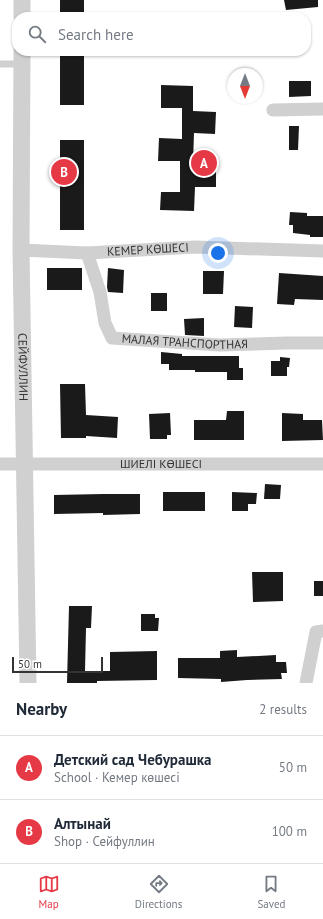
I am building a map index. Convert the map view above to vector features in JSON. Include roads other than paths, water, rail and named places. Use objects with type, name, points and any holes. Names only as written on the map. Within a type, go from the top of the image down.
[{"type":"street","points":[[22,0],[22,12]]},
{"type":"street","name":"СЕЙФУЛЛИН","points":[[22,57],[22,250],[28,683]]},
{"type":"street","points":[[273,110],[323,109]]},
{"type":"street","name":"КЕМЕР КӨШЕСІ","points":[[22,250],[87,253],[195,247],[323,251]]},
{"type":"street","name":"МАЛАЯ ТРАНСПОРТНАЯ","points":[[87,253],[100,292],[105,323],[112,338],[220,345],[323,343]]},
{"type":"street","name":"ШИЕЛІ КӨШЕСІ","points":[[0,464],[323,464]]},
{"type":"street","points":[[306,683],[316,632],[323,632]]},
{"type":"lane","points":[[0,64],[22,57]]},
{"type":"place","name":"Детский сад Чебурашка","points":[[204,163]]},
{"type":"place","name":"Алтынай","points":[[64,172]]}]
